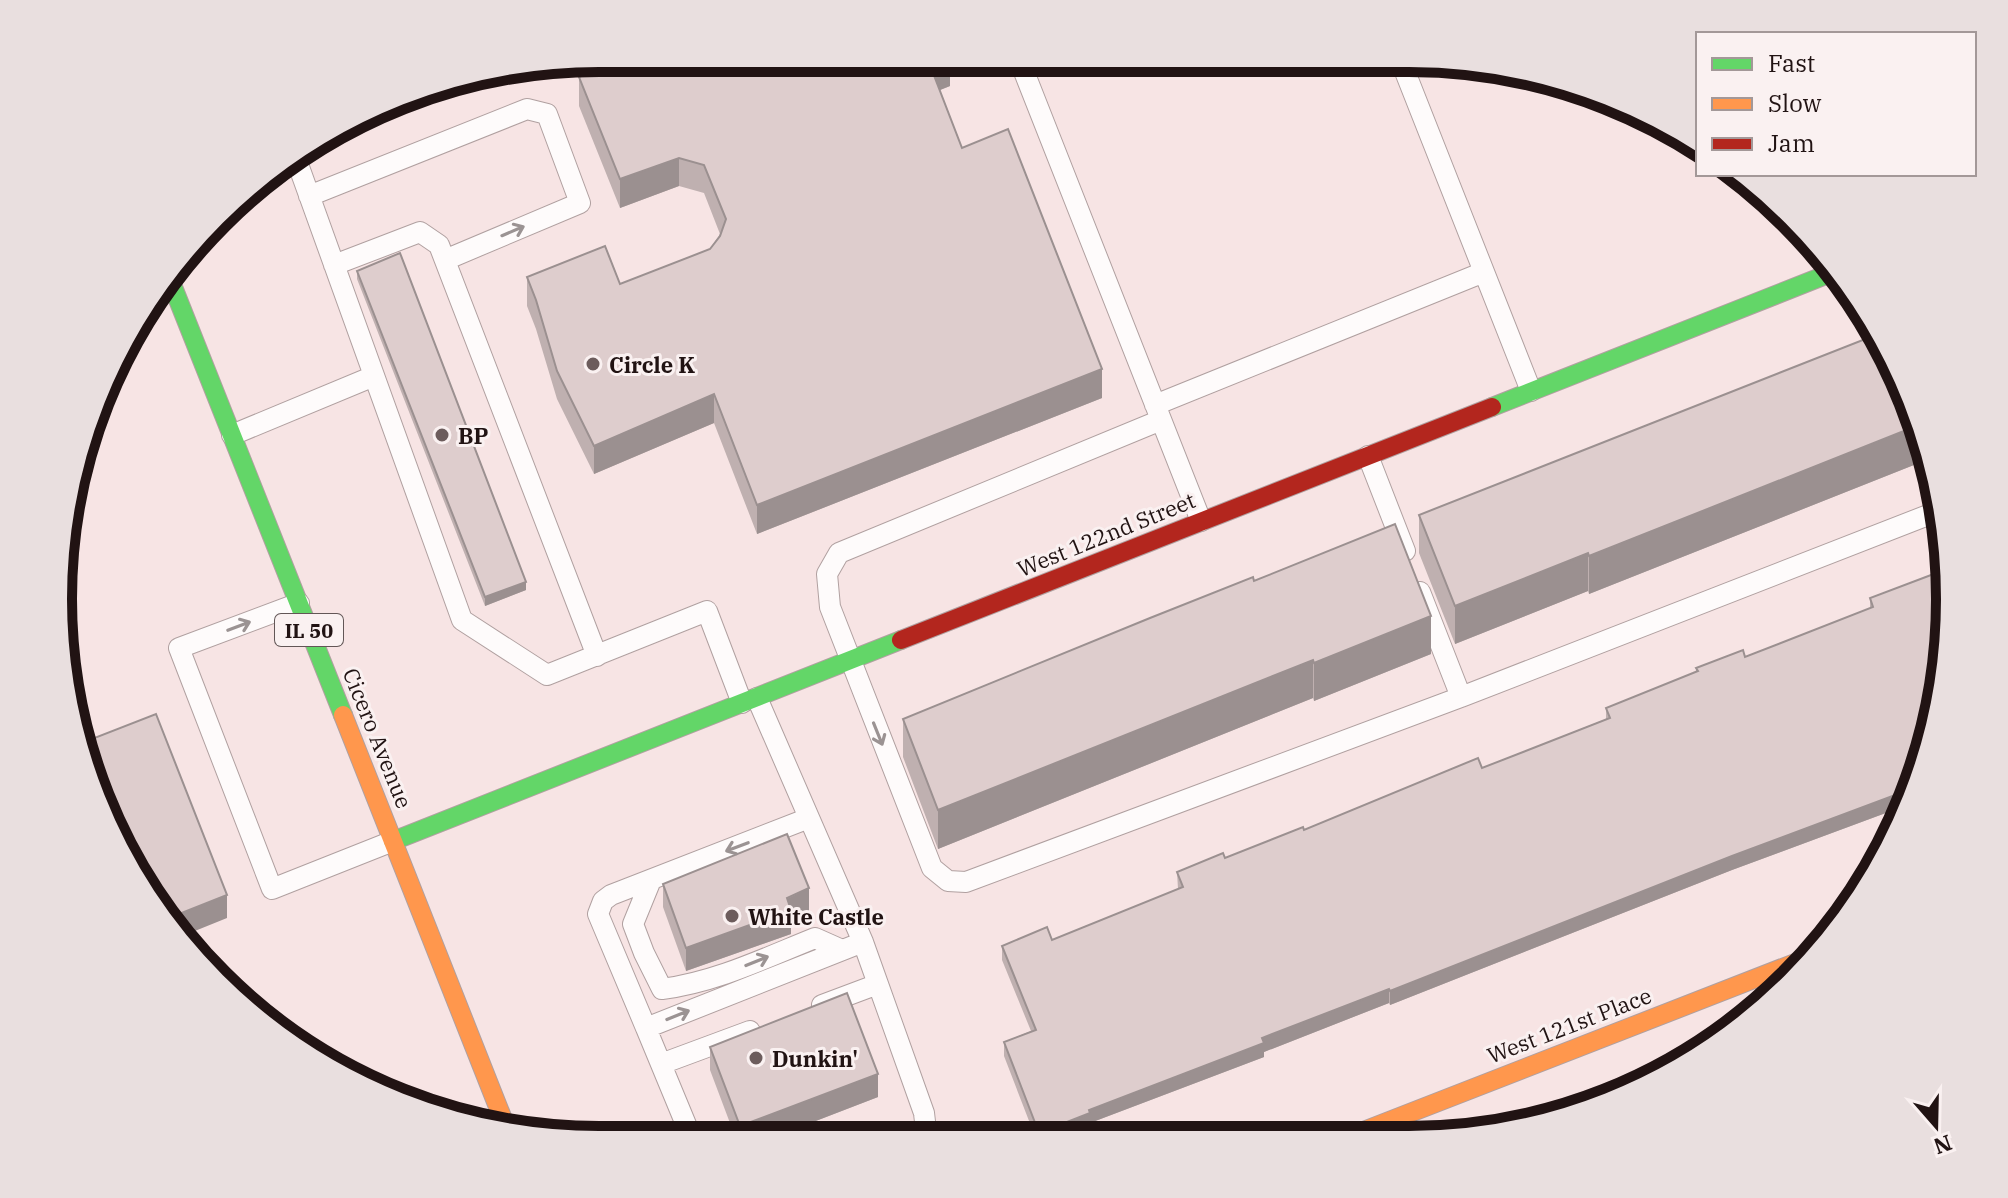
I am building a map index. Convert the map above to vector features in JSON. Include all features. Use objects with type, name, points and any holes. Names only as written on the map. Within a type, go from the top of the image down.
[{"type":"street","name":"West 122nd Street","points":[[393,841],[1825,275]]},
{"type":"street","name":"Cicero Avenue","points":[[174,288],[502,1117]]},
{"type":"street","name":"West 121st Place","points":[[1376,1126],[1787,966]]},
{"type":"lane","points":[[1024,72],[1201,521]]},
{"type":"lane","points":[[1405,72],[1531,391]]},
{"type":"lane","points":[[309,196],[527,109],[547,114],[580,203],[445,260]]},
{"type":"lane","points":[[299,166],[462,620],[547,675],[707,611],[809,818],[863,942],[924,1113],[926,1126]]},
{"type":"lane","points":[[334,265],[420,232],[439,245],[597,656]]},
{"type":"lane","points":[[1484,272],[839,553],[827,574],[830,607],[932,868],[948,881],[966,882],[1461,697],[1929,515]]},
{"type":"lane","points":[[232,435],[374,376]]},
{"type":"lane","points":[[1368,456],[1461,697]]},
{"type":"lane","points":[[299,603],[179,648],[272,889],[393,841]]},
{"type":"lane","points":[[687,1126],[598,914],[603,901],[611,895],[809,818]]},
{"type":"lane","points":[[651,880],[633,924],[662,989],[719,977],[815,938],[842,950]]},
{"type":"lane","points":[[646,1028],[863,942]]},
{"type":"lane","points":[[806,1011],[878,984]]},
{"type":"lane","points":[[661,1064],[762,1027]]},
{"type":"building","points":[[599,72],[933,72],[962,148],[1008,129],[1102,369],[757,505],[714,394],[594,446],[557,371],[527,277],[605,246],[620,284],[710,249],[720,236],[726,219],[704,165],[679,158],[620,179],[579,77]]},
{"type":"building","name":"BP","points":[[400,253],[526,582],[485,597],[357,271]]},
{"type":"building","points":[[1866,339],[1882,366],[1908,429],[1455,606],[1419,515]]},
{"type":"building","points":[[1395,524],[1431,616],[938,810],[903,719],[1253,577],[1254,581]]},
{"type":"building","points":[[1935,573],[1935,633],[1926,702],[1899,794],[1262,1038],[1264,1043],[1089,1110],[1090,1113],[1057,1126],[1036,1126],[1004,1042],[1036,1030],[1002,946],[1047,927],[1052,940],[1183,887],[1177,872],[1223,853],[1225,858],[1303,827],[1304,830],[1478,758],[1482,768],[1610,718],[1606,708],[1743,650],[1745,657],[1873,607],[1870,598]]},
{"type":"building","points":[[156,714],[227,895],[177,915],[126,832],[91,739]]},
{"type":"building","name":"White Castle","points":[[787,834],[809,888],[787,898],[791,910],[686,948],[663,884]]},
{"type":"building","points":[[847,993],[878,1074],[740,1126],[710,1047]]},
{"type":"traffic: fast","points":[[1492,407],[1825,275]]},
{"type":"traffic: fast","points":[[174,288],[343,715]]},
{"type":"traffic: fast","points":[[393,841],[901,640]]},
{"type":"traffic: slow","points":[[343,715],[502,1117]]},
{"type":"traffic: slow","points":[[1376,1126],[1787,966]]},
{"type":"traffic: jam","points":[[901,640],[1492,407]]},
{"type":"place","name":"Circle K","points":[[593,364]]},
{"type":"place","name":"BP","points":[[442,435]]},
{"type":"place","name":"White Castle","points":[[732,916]]},
{"type":"place","name":"Dunkin'","points":[[756,1058]]}]
